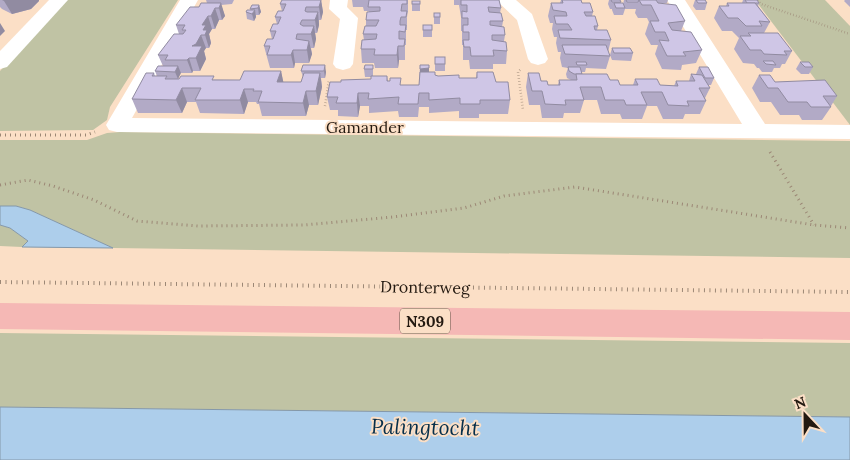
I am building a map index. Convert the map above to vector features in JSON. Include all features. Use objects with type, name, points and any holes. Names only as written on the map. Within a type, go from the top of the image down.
[{"type":"main road","name":"N309","points":[[0,316],[850,326]]},
{"type":"street","points":[[0,63],[59,0]]},
{"type":"street","points":[[117,125],[189,0]]},
{"type":"street","points":[[339,0],[338,8],[349,18],[343,64]]},
{"type":"street","points":[[505,0],[526,18],[538,59]]},
{"type":"street","points":[[676,0],[756,130]]},
{"type":"street","name":"Gamander","points":[[117,125],[850,132]]},
{"type":"path","points":[[758,0],[762,4],[850,34]]},
{"type":"path","points":[[526,128],[518,72],[538,59]]},
{"type":"path","points":[[321,127],[330,72],[343,64]]},
{"type":"path","points":[[0,135],[86,135],[117,125]]},
{"type":"path","points":[[756,130],[814,225]]},
{"type":"path","points":[[0,184],[28,180],[53,186],[94,200],[137,221],[198,226],[304,225],[393,217],[464,208],[504,196],[575,187],[814,225],[850,228]]},
{"type":"path","name":"Dronterweg","points":[[0,282],[850,292]]},
{"type":"green space","points":[[64,0],[178,0],[110,107],[107,120],[93,130],[0,131],[0,71]]},
{"type":"green space","points":[[755,0],[825,0],[850,26],[850,125]]},
{"type":"green space","points":[[107,133],[850,141],[850,258],[113,248],[30,210],[16,206],[0,206],[0,140],[87,140]]},
{"type":"green space","points":[[0,225],[10,228],[28,241],[22,247],[0,246]]},
{"type":"green space","points":[[0,333],[850,343],[850,417],[0,407]]},
{"type":"water","points":[[0,206],[16,206],[30,210],[113,248],[22,247],[28,241],[10,228],[0,225]]},
{"type":"water","name":"Palingtocht","points":[[0,407],[850,417],[850,460],[0,460]]},
{"type":"building","points":[[282,0],[321,0],[319,7],[306,7],[305,11],[307,12],[318,12],[315,20],[302,20],[300,24],[303,26],[314,26],[311,34],[297,34],[296,39],[309,41],[307,50],[293,50],[291,55],[267,55],[270,46],[264,46],[267,39],[273,39],[276,31],[270,31],[273,24],[278,24],[281,17],[275,17],[278,11],[283,11],[286,4],[280,4]]},
{"type":"building","points":[[369,0],[407,0],[407,4],[402,4],[401,11],[407,11],[406,17],[401,17],[400,21],[400,25],[406,25],[405,32],[399,31],[399,39],[405,39],[404,46],[398,46],[397,55],[374,55],[375,49],[361,49],[362,40],[376,39],[377,34],[363,34],[365,26],[376,26],[379,20],[366,20],[367,12],[380,11],[380,7],[368,7]]},
{"type":"building","points":[[461,0],[499,0],[501,8],[488,7],[489,12],[501,13],[503,21],[490,21],[490,25],[504,27],[505,35],[492,35],[492,40],[506,42],[507,51],[493,50],[494,56],[471,56],[470,47],[464,47],[463,40],[469,40],[469,32],[463,32],[463,25],[468,25],[468,18],[462,18],[462,11],[467,12],[467,5],[461,5]]},
{"type":"building","points":[[562,0],[581,0],[582,3],[590,3],[593,12],[584,12],[586,16],[595,16],[598,26],[594,26],[595,30],[607,30],[611,40],[560,38],[558,30],[572,30],[568,24],[556,24],[554,16],[567,16],[566,12],[553,10],[551,3],[563,3]]},
{"type":"building","points":[[611,0],[620,0],[621,2],[612,2]]},
{"type":"building","points":[[626,0],[639,0],[638,2],[627,2]]},
{"type":"building","points":[[639,0],[656,0],[658,3],[676,5],[685,21],[668,23],[672,30],[691,32],[702,50],[683,52],[686,56],[667,56],[659,40],[669,41],[665,32],[655,32],[650,21],[659,21],[651,5],[642,5]]},
{"type":"building","points":[[696,0],[705,0],[707,3],[698,3]]},
{"type":"building","points":[[745,0],[757,0],[759,3],[747,3]]},
{"type":"building","points":[[412,1],[420,1],[420,4],[412,4]]},
{"type":"building","points":[[201,3],[221,3],[219,8],[215,8],[211,16],[208,16],[202,25],[206,25],[203,30],[207,30],[205,35],[201,35],[196,44],[192,46],[202,46],[196,58],[165,60],[168,55],[158,55],[174,34],[183,34],[186,30],[182,30],[185,25],[176,25],[190,7],[199,7]]},
{"type":"building","points":[[614,3],[623,3],[625,8],[616,8]]},
{"type":"building","points":[[727,3],[755,3],[770,22],[759,21],[762,26],[746,26],[738,18],[728,18],[719,6],[729,6]]},
{"type":"building","points":[[252,5],[259,5],[258,8],[250,9]]},
{"type":"building","points":[[247,10],[255,10],[252,14],[246,12]]},
{"type":"building","points":[[434,13],[440,13],[440,17],[434,17]]},
{"type":"building","points":[[423,25],[432,25],[432,30],[423,30]]},
{"type":"building","points":[[748,33],[778,33],[792,51],[784,51],[787,55],[764,54],[761,50],[750,50],[740,36],[751,36]]},
{"type":"building","points":[[562,45],[606,45],[610,56],[565,54]]},
{"type":"building","points":[[612,48],[630,48],[633,53],[614,53]]},
{"type":"building","points":[[435,57],[445,57],[445,64],[435,64]]},
{"type":"building","points":[[763,61],[773,61],[776,65],[766,64]]},
{"type":"building","points":[[576,62],[586,62],[587,65],[577,65]]},
{"type":"building","points":[[800,62],[809,62],[813,67],[805,67]]},
{"type":"building","points":[[303,65],[325,65],[324,71],[301,71]]},
{"type":"building","points":[[365,65],[373,65],[373,69],[364,69]]},
{"type":"building","points":[[420,65],[429,65],[429,68],[420,69]]},
{"type":"building","points":[[158,66],[178,66],[175,72],[155,71]]},
{"type":"building","points":[[568,67],[580,67],[582,74],[574,74],[569,71]]},
{"type":"building","points":[[699,67],[708,67],[714,78],[705,78]]},
{"type":"building","points":[[244,71],[281,71],[277,82],[301,82],[304,73],[320,73],[316,91],[306,91],[303,103],[258,102],[262,91],[253,91],[254,89],[244,89],[240,100],[195,100],[201,88],[182,88],[176,100],[132,99],[146,73],[154,73],[152,76],[167,76],[165,79],[179,79],[181,76],[214,76],[212,80],[240,80]]},
{"type":"building","points":[[420,72],[435,72],[435,75],[438,76],[459,75],[459,78],[477,78],[477,72],[493,72],[496,82],[508,82],[510,100],[480,100],[480,104],[460,104],[460,98],[429,100],[429,93],[419,93],[418,104],[398,104],[399,97],[368,99],[369,93],[358,93],[357,103],[336,103],[338,97],[327,97],[330,82],[371,79],[371,76],[387,76],[387,81],[390,81],[390,78],[401,78],[400,85],[419,85]]},
{"type":"building","points":[[528,73],[539,73],[541,81],[547,81],[548,85],[560,85],[559,80],[577,80],[576,74],[607,74],[610,80],[618,80],[620,85],[638,85],[635,79],[657,79],[660,85],[678,86],[676,81],[695,81],[691,74],[702,75],[710,88],[699,88],[706,101],[687,101],[689,106],[668,105],[662,92],[641,92],[647,105],[626,105],[624,100],[605,100],[601,87],[580,87],[584,100],[565,100],[566,105],[545,104],[542,91],[532,91]]},
{"type":"building","points":[[759,75],[770,75],[775,82],[825,80],[837,96],[823,96],[831,107],[811,107],[807,102],[788,102],[778,88],[768,88]]}]
